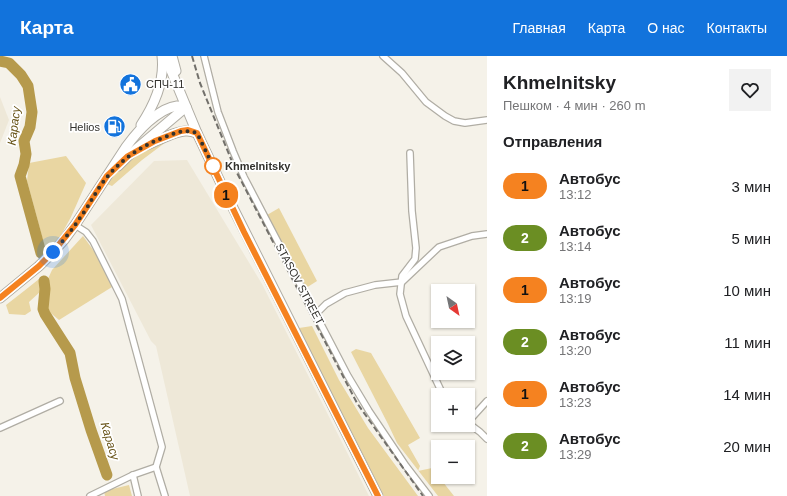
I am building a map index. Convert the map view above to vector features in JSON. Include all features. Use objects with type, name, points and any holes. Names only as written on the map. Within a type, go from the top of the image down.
[{"type":"main road","points":[[163,56],[197,133],[244,232],[378,496]]},
{"type":"main road","points":[[0,298],[48,257],[64,240],[75,225],[147,116],[160,87],[163,73],[163,56]]},
{"type":"main road","points":[[172,56],[186,107]]},
{"type":"main road","points":[[134,136],[151,119],[166,109],[177,106],[186,107]]},
{"type":"main road","points":[[107,176],[128,156],[186,107]]},
{"type":"main road","points":[[128,156],[155,141],[181,131],[188,130],[197,133]]},
{"type":"street","name":"STASOV STREET","points":[[204,56],[218,112],[244,177],[348,376],[406,466],[429,496]]},
{"type":"street","points":[[383,56],[402,73],[426,102],[445,116],[454,121],[465,123],[487,120]]},
{"type":"street","points":[[410,154],[412,211],[416,248],[415,259],[402,276],[400,294],[406,316],[440,388]]},
{"type":"street","points":[[75,225],[86,232],[93,241],[122,300],[162,447],[156,467],[165,496]]},
{"type":"street","points":[[316,314],[326,304],[345,293],[375,285],[402,282],[439,248],[472,236],[487,234]]},
{"type":"street","points":[[0,428],[60,401]]},
{"type":"street","points":[[475,414],[487,401]]},
{"type":"street","points":[[475,428],[487,439]]},
{"type":"street","points":[[90,496],[133,475],[156,467]]},
{"type":"street","points":[[133,475],[138,496]]},
{"type":"shaded area","points":[[0,97],[9,120],[0,143]]},
{"type":"shaded area","points":[[174,136],[142,160],[112,186],[107,184],[129,159],[147,147]]},
{"type":"shaded area","points":[[66,156],[86,183],[71,217],[60,237],[46,251],[27,181],[29,163]]},
{"type":"shaded area","points":[[187,160],[262,284],[369,496],[190,496],[156,346],[151,341],[91,225],[154,161]]},
{"type":"shaded area","points":[[279,208],[317,281],[306,288],[267,215]]},
{"type":"shaded area","points":[[83,236],[99,258],[112,287],[59,320],[46,309],[47,281],[52,270]]},
{"type":"shaded area","points":[[39,279],[41,291],[29,302],[31,311],[25,315],[9,314],[6,305]]},
{"type":"shaded area","points":[[312,326],[339,380],[368,428],[418,496],[384,496],[299,328]]},
{"type":"shaded area","points":[[356,349],[371,353],[420,438],[408,445],[420,466],[418,470],[397,443],[351,352]]},
{"type":"shaded area","points":[[431,468],[431,484],[445,484],[454,496],[438,496],[419,471]]},
{"type":"shaded area","points":[[129,485],[132,496],[105,496],[104,491]]},
{"type":"waterway","name":"Карасу","points":[[0,61],[9,63],[21,75],[28,86],[32,112],[30,127],[24,141],[26,154],[20,176],[41,253]]},
{"type":"waterway","name":"Карасу","points":[[44,281],[45,289],[43,309],[70,353],[75,378],[107,475]]},
{"type":"railway","points":[[192,56],[200,83],[235,169],[357,403],[423,496]]},
{"type":"bus line","name":"1","points":[[0,298],[39,266],[64,240],[107,176],[128,156],[155,141],[181,131],[188,130],[197,133],[244,232],[378,496]]},
{"type":"place","name":"СПЧ-11","points":[[130,84]]},
{"type":"place","name":"Helios","points":[[115,127]]},
{"type":"place","name":"Khmelnitsky","points":[[213,166]]},
{"type":"route","points":[[53,252],[75,225],[107,176],[128,156],[143,147],[181,131],[188,130],[197,133],[214,168],[213,166]]}]
